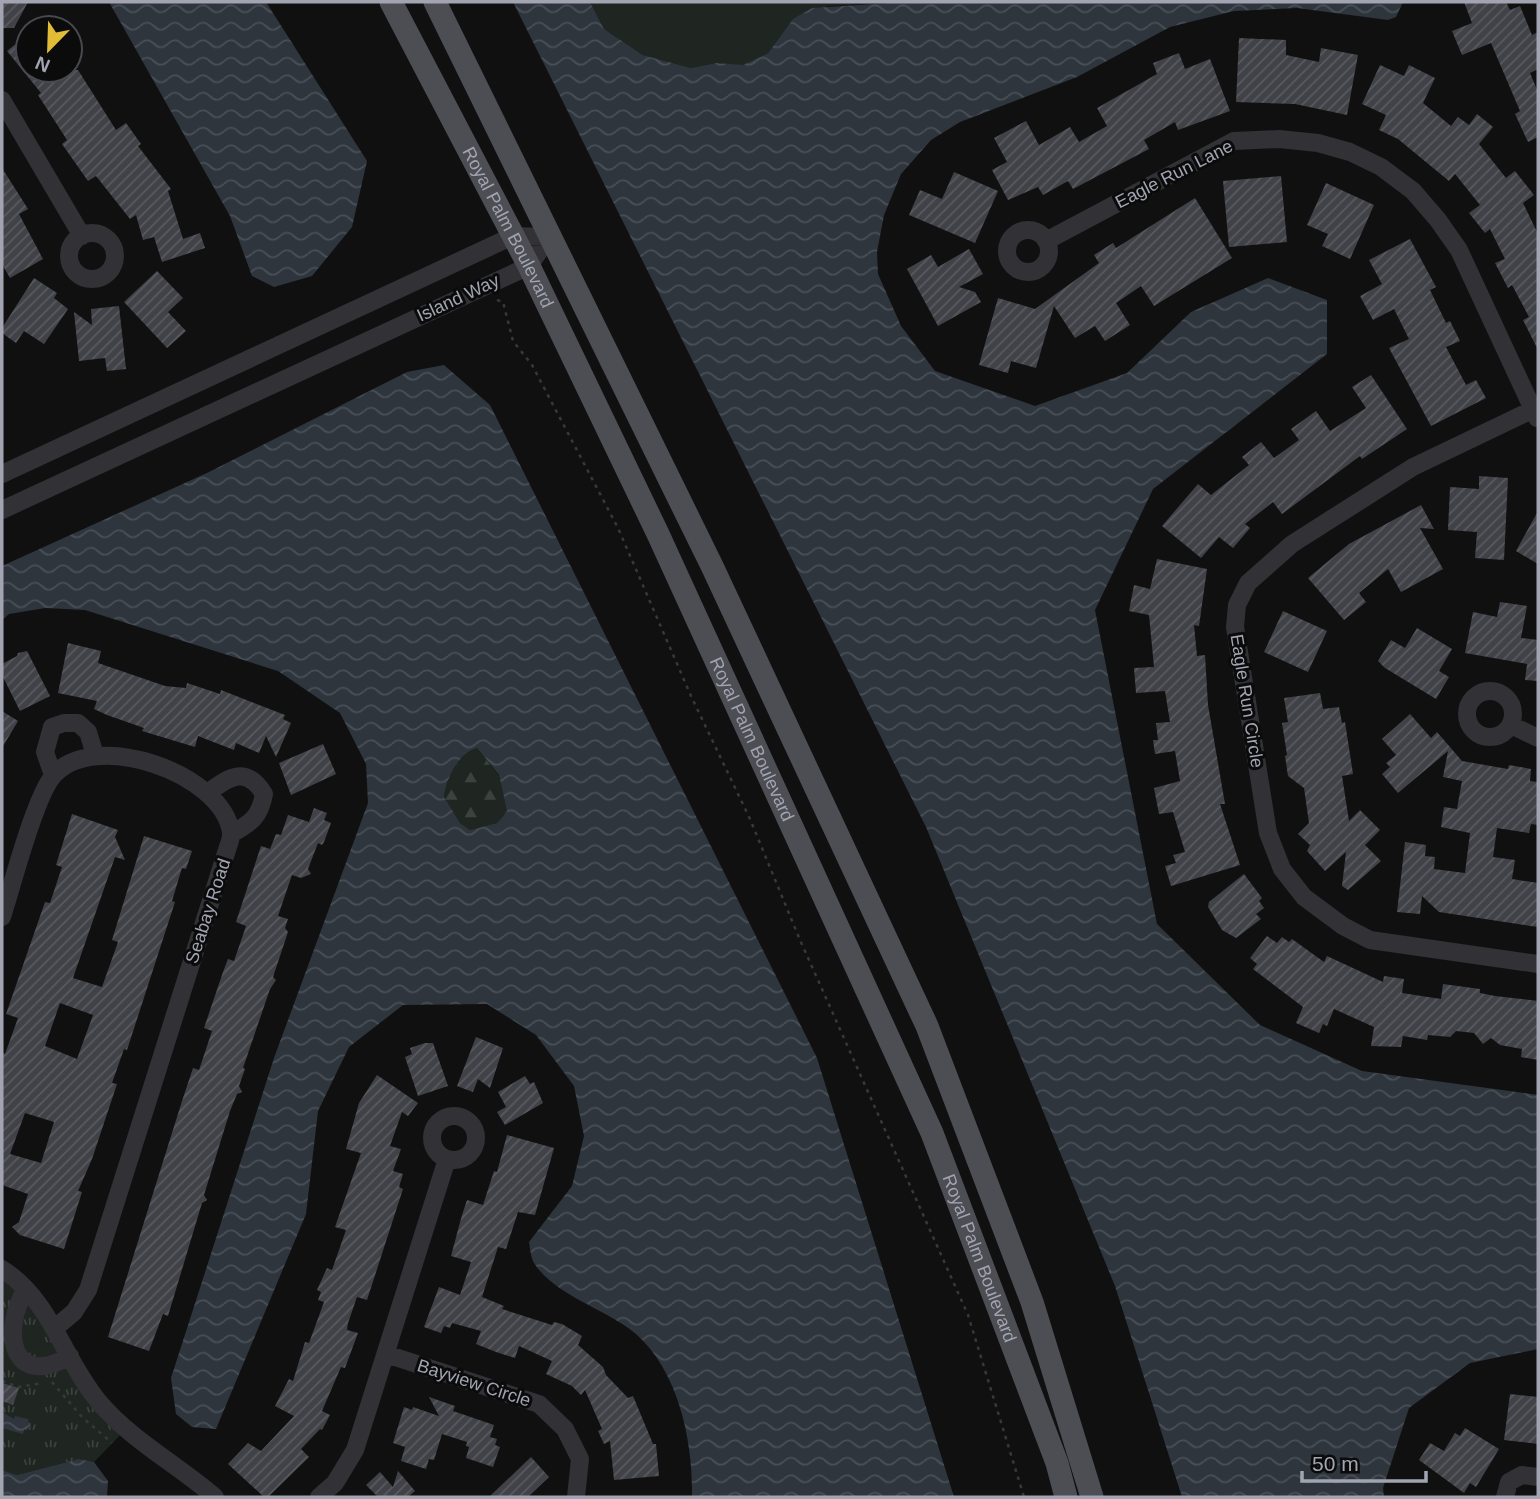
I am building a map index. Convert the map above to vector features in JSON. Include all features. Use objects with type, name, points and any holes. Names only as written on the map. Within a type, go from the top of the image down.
[{"type":"main road","name":"Royal Palm Boulevard","points":[[391,2],[513,236],[658,534],[932,1133],[1057,1464],[1066,1497]]},
{"type":"main road","name":"Royal Palm Boulevard","points":[[435,2],[712,566],[927,1026],[1032,1302],[1092,1497]]},
{"type":"street","points":[[2,100],[82,236]]},
{"type":"street","name":"Eagle Run Lane","points":[[1046,241],[1234,141],[1279,139],[1318,143],[1350,152],[1381,167],[1413,191],[1438,220],[1459,250],[1535,415]]},
{"type":"street","name":"Island Way","points":[[2,474],[513,236],[549,237]]},
{"type":"street","name":"Island Way","points":[[2,510],[528,266],[549,237]]},
{"type":"street","name":"Eagle Run Circle","points":[[1535,415],[1413,467],[1292,544],[1248,583],[1237,606],[1235,628],[1268,833],[1282,869],[1304,897],[1343,926],[1370,940],[1538,964]]},
{"type":"street","points":[[2,917],[41,798],[53,775],[95,755],[88,733],[78,723],[64,723],[52,727],[45,752],[53,775]]},
{"type":"street","points":[[1511,725],[1538,738]]},
{"type":"street","name":"Seabay Road","points":[[55,1328],[74,1311],[88,1290],[231,834],[223,810],[209,792],[190,778],[127,757],[95,755]]},
{"type":"street","points":[[209,792],[228,778],[244,776],[257,783],[264,794],[261,811],[254,821],[231,834]]},
{"type":"street","points":[[319,1497],[335,1483],[355,1450],[447,1158]]},
{"type":"street","points":[[2,1269],[37,1300],[70,1356],[107,1410],[215,1497]]},
{"type":"street","points":[[26,1290],[8,1317],[5,1334],[7,1348],[22,1363],[34,1367],[53,1364],[70,1356]]},
{"type":"street","name":"Bayview Circle","points":[[386,1354],[539,1404],[565,1429],[580,1459],[576,1497]]},
{"type":"street","points":[[1505,1497],[1509,1482],[1522,1475],[1538,1477]]},
{"type":"path","points":[[490,298],[503,302],[513,341],[532,365],[618,528],[691,696],[750,819],[800,940],[968,1315],[1024,1497]]},
{"type":"path","points":[[2,1381],[19,1387],[51,1380]]},
{"type":"green space","points":[[590,2],[904,2],[828,6],[793,19],[768,53],[743,66],[716,63],[691,68],[643,55],[604,29]]},
{"type":"green space","points":[[477,748],[499,776],[507,812],[497,823],[470,830],[460,823],[444,798],[454,768],[464,755]]},
{"type":"green space","points":[[2,1269],[127,1428],[94,1462],[79,1459],[17,1475],[2,1470]]},
{"type":"water","points":[[109,2],[266,2],[367,161],[352,227],[312,276],[274,287],[252,276],[230,216]]},
{"type":"water","points":[[513,2],[590,2],[604,29],[643,55],[691,68],[716,63],[743,65],[768,53],[793,19],[812,8],[904,2],[1403,2],[1396,17],[1388,20],[1297,8],[1234,11],[1170,27],[1077,77],[960,122],[931,140],[901,174],[884,215],[877,252],[878,274],[901,326],[935,371],[1035,406],[1127,373],[1191,312],[1268,278],[1327,300],[1327,354],[1153,489],[1095,610],[1157,924],[1260,1025],[1362,1071],[1538,1095],[1538,1349],[1470,1363],[1409,1408],[1383,1488],[1384,1497],[1182,1497],[1115,1286],[926,827]]},
{"type":"water","points":[[444,365],[490,405],[817,1058],[954,1497],[692,1497],[690,1454],[680,1409],[673,1388],[651,1350],[624,1325],[555,1284],[533,1261],[529,1242],[572,1186],[584,1136],[574,1086],[536,1035],[487,1004],[403,1005],[349,1047],[318,1111],[306,1214],[216,1429],[192,1427],[176,1414],[171,1378],[274,1058],[368,803],[366,764],[340,713],[278,671],[85,610],[45,608],[9,614],[2,620],[2,566],[209,472],[407,372]],"holes":[[[477,748],[499,775],[507,812],[497,823],[470,830],[460,823],[444,797],[454,768],[464,755]]]},
{"type":"water","points":[[2,1412],[14,1419],[15,1416],[28,1419],[30,1428],[24,1430],[23,1434],[2,1428]]},
{"type":"water","points":[[79,1459],[94,1462],[108,1481],[107,1497],[2,1497],[2,1470],[17,1475]]},
{"type":"building","points":[[2,2],[28,2],[22,14],[14,14],[14,28],[2,28]]},
{"type":"building","points":[[1464,2],[1506,2],[1510,10],[1520,6],[1532,35],[1538,32],[1538,69],[1530,73],[1538,92],[1538,137],[1528,142],[1515,114],[1520,111],[1491,43],[1462,55],[1452,31],[1472,23]]},
{"type":"building","points":[[1239,38],[1286,40],[1286,55],[1319,62],[1321,48],[1358,55],[1347,115],[1295,104],[1236,102]]},
{"type":"building","points":[[14,45],[14,60],[7,51]]},
{"type":"building","points":[[1179,53],[1185,69],[1210,59],[1230,111],[1178,130],[1175,122],[1144,140],[1149,149],[1073,189],[1068,181],[1043,195],[1038,187],[1008,200],[992,170],[1007,162],[994,138],[1026,121],[1039,145],[1070,127],[1079,142],[1107,126],[1097,108],[1157,74],[1153,63]]},
{"type":"building","points":[[1380,65],[1404,76],[1409,65],[1435,78],[1423,103],[1451,126],[1458,117],[1469,125],[1477,114],[1493,127],[1479,144],[1506,178],[1515,171],[1534,195],[1523,203],[1538,234],[1538,350],[1523,320],[1529,317],[1512,285],[1508,288],[1495,263],[1505,259],[1490,229],[1485,233],[1469,213],[1480,205],[1455,174],[1449,181],[1398,139],[1379,130],[1386,115],[1362,104]]},
{"type":"building","points":[[84,79],[116,130],[126,123],[141,144],[138,146],[171,189],[168,191],[183,239],[200,233],[205,248],[162,262],[154,237],[143,240],[136,215],[130,219],[96,176],[88,181],[62,144],[67,140],[38,95],[41,93],[34,84],[84,84]]},
{"type":"building","points":[[2,168],[28,209],[19,214],[43,259],[10,278],[2,264]]},
{"type":"building","points":[[954,172],[998,191],[975,243],[909,215],[920,190],[942,199]]},
{"type":"building","points":[[1281,176],[1287,242],[1229,247],[1223,181]]},
{"type":"building","points":[[1326,183],[1374,205],[1350,259],[1322,246],[1328,234],[1307,225]]},
{"type":"building","points":[[1195,198],[1232,258],[1154,306],[1141,286],[1116,303],[1130,325],[1105,341],[1095,326],[1075,338],[1054,306],[1036,368],[1011,361],[1008,373],[979,365],[998,298],[1035,309],[1099,263],[1094,255],[1113,243],[1116,248]]},
{"type":"building","points":[[1410,239],[1436,287],[1430,290],[1446,323],[1450,321],[1460,341],[1446,347],[1466,385],[1476,380],[1486,398],[1431,426],[1389,348],[1409,339],[1394,309],[1373,320],[1360,296],[1382,284],[1369,260]]},
{"type":"building","points":[[969,249],[983,274],[959,287],[975,292],[981,302],[938,326],[907,269],[931,255],[938,267]]},
{"type":"building","points":[[157,271],[183,298],[168,312],[186,331],[167,348],[124,302]]},
{"type":"building","points":[[34,278],[57,293],[54,298],[68,309],[44,344],[24,331],[16,343],[2,333],[2,328]]},
{"type":"building","points":[[119,306],[126,369],[107,371],[105,358],[79,361],[74,312],[92,325],[91,309]]},
{"type":"building","points":[[1371,375],[1407,429],[1362,459],[1360,456],[1282,514],[1273,502],[1245,524],[1250,528],[1233,548],[1219,537],[1201,558],[1162,526],[1198,484],[1211,495],[1249,465],[1242,457],[1261,442],[1274,458],[1299,440],[1291,429],[1316,411],[1330,431],[1366,408],[1352,387]]},
{"type":"building","points":[[1479,476],[1508,478],[1504,560],[1475,558],[1477,532],[1448,530],[1450,487],[1479,489]]},
{"type":"building","points":[[1421,505],[1434,529],[1420,528],[1443,569],[1401,592],[1388,569],[1359,593],[1366,602],[1344,620],[1308,578],[1349,544]]},
{"type":"building","points":[[1538,511],[1538,564],[1516,551]]},
{"type":"building","points":[[1157,559],[1207,569],[1199,626],[1194,625],[1197,656],[1205,655],[1208,705],[1225,804],[1220,804],[1240,865],[1171,886],[1165,866],[1176,863],[1173,855],[1185,852],[1173,812],[1159,814],[1154,788],[1180,781],[1175,751],[1155,754],[1153,740],[1158,740],[1156,723],[1170,722],[1165,691],[1136,693],[1134,668],[1154,667],[1149,615],[1129,611],[1134,585],[1150,589]]},
{"type":"building","points":[[1500,602],[1527,606],[1521,638],[1538,640],[1538,681],[1525,680],[1527,664],[1465,653],[1473,612],[1497,617]]},
{"type":"building","points":[[1283,611],[1327,631],[1308,672],[1264,652]]},
{"type":"building","points":[[1417,628],[1452,649],[1439,671],[1449,677],[1436,699],[1378,661],[1391,640],[1405,648]]},
{"type":"building","points":[[68,643],[101,651],[98,663],[165,686],[186,688],[187,683],[220,694],[221,690],[285,715],[283,719],[291,723],[276,757],[266,736],[259,753],[236,743],[234,750],[198,736],[195,747],[142,731],[144,728],[94,709],[97,701],[58,693]]},
{"type":"building","points":[[27,651],[50,696],[20,711],[2,675],[2,664],[18,653]]},
{"type":"building","points":[[1320,693],[1323,709],[1339,707],[1342,723],[1345,722],[1353,774],[1342,776],[1349,821],[1360,810],[1380,830],[1365,845],[1381,861],[1348,890],[1342,886],[1346,852],[1325,871],[1307,851],[1310,845],[1298,834],[1309,823],[1304,788],[1288,776],[1285,756],[1282,723],[1288,722],[1284,698]]},
{"type":"building","points":[[2,711],[18,721],[2,748]]},
{"type":"building","points":[[1410,714],[1431,738],[1437,732],[1462,761],[1508,769],[1509,765],[1531,769],[1530,781],[1538,782],[1538,825],[1531,824],[1529,833],[1497,828],[1493,857],[1515,860],[1512,879],[1538,883],[1538,927],[1439,912],[1422,896],[1420,914],[1397,912],[1405,842],[1426,845],[1425,856],[1435,857],[1434,869],[1465,873],[1470,833],[1441,827],[1444,807],[1457,809],[1462,781],[1443,777],[1448,751],[1398,793],[1382,774],[1390,767],[1386,763],[1396,755],[1382,739]]},
{"type":"building","points":[[323,744],[336,774],[291,795],[279,763]]},
{"type":"building","points":[[314,808],[327,813],[324,820],[331,823],[324,842],[322,845],[318,843],[308,869],[311,874],[301,878],[292,875],[278,916],[288,919],[285,928],[288,932],[273,977],[276,980],[270,989],[243,1068],[245,1069],[239,1086],[242,1092],[237,1094],[230,1111],[204,1195],[207,1200],[202,1203],[168,1316],[163,1314],[149,1351],[108,1337],[193,1068],[199,1070],[212,1031],[204,1028],[228,959],[234,961],[246,926],[236,922],[261,846],[270,849],[276,834],[281,835],[288,815],[309,822]]},
{"type":"building","points":[[72,814],[118,830],[115,837],[125,860],[115,857],[73,978],[102,987],[118,942],[112,940],[144,836],[192,851],[186,869],[182,868],[172,901],[175,902],[127,1050],[124,1049],[112,1083],[117,1084],[92,1159],[78,1191],[82,1192],[64,1249],[20,1235],[12,1227],[19,1222],[28,1194],[2,1185],[2,1052],[5,1054],[18,1018],[6,1014],[45,902],[50,903],[62,867],[56,865]],"holes":[[[60,1003],[93,1015],[77,1059],[45,1046]],[[25,1113],[54,1122],[41,1163],[10,1154]]]},
{"type":"building","points":[[1244,874],[1262,898],[1259,901],[1264,908],[1256,914],[1261,919],[1236,938],[1222,930],[1208,907],[1209,902]]},
{"type":"building","points":[[1267,936],[1277,943],[1282,937],[1289,942],[1292,939],[1324,962],[1327,956],[1383,982],[1384,976],[1404,979],[1402,993],[1441,999],[1443,984],[1480,989],[1480,993],[1495,996],[1538,1001],[1538,1060],[1521,1057],[1522,1049],[1500,1045],[1491,1038],[1483,1044],[1474,1033],[1456,1031],[1450,1037],[1428,1035],[1427,1040],[1403,1036],[1401,1047],[1371,1046],[1374,1027],[1334,1009],[1327,1026],[1323,1024],[1319,1033],[1296,1023],[1303,1007],[1253,969],[1257,964],[1250,958]]},
{"type":"building","points":[[476,1037],[503,1048],[490,1088],[478,1079],[473,1092],[457,1086]]},
{"type":"building","points":[[433,1043],[448,1086],[418,1096],[405,1057],[412,1054],[410,1048]]},
{"type":"building","points":[[377,1075],[418,1103],[408,1116],[402,1112],[390,1146],[401,1149],[393,1171],[403,1174],[399,1187],[403,1189],[367,1300],[357,1297],[348,1323],[347,1330],[358,1333],[345,1368],[341,1367],[322,1411],[330,1415],[322,1430],[301,1449],[309,1457],[268,1497],[264,1497],[228,1464],[248,1443],[261,1451],[294,1416],[275,1406],[289,1379],[293,1381],[305,1342],[309,1343],[324,1302],[318,1300],[321,1292],[317,1290],[327,1268],[332,1270],[346,1230],[335,1227],[361,1153],[346,1149],[359,1103]]},
{"type":"building","points":[[525,1076],[530,1084],[534,1082],[543,1103],[505,1125],[497,1112],[506,1107],[498,1092]]},
{"type":"building","points":[[507,1135],[554,1148],[535,1215],[518,1212],[506,1249],[498,1247],[482,1297],[504,1306],[502,1309],[552,1325],[554,1322],[562,1324],[582,1336],[578,1345],[603,1367],[606,1375],[628,1398],[633,1396],[653,1444],[656,1444],[659,1476],[614,1480],[610,1441],[604,1444],[598,1431],[602,1429],[585,1390],[581,1395],[572,1386],[546,1374],[552,1361],[519,1346],[515,1358],[496,1352],[476,1344],[481,1331],[452,1323],[450,1328],[444,1326],[441,1333],[424,1327],[439,1287],[460,1295],[471,1262],[451,1256],[462,1215],[467,1200],[483,1205],[494,1171],[497,1172]]},
{"type":"building","points":[[2,1383],[19,1388],[13,1405],[2,1401]]},
{"type":"building","points":[[1510,1394],[1538,1397],[1538,1444],[1504,1440]]},
{"type":"building","points":[[429,1397],[455,1406],[453,1411],[494,1425],[490,1437],[497,1439],[495,1445],[500,1447],[493,1467],[466,1458],[469,1447],[466,1446],[467,1442],[442,1434],[434,1460],[429,1459],[426,1469],[401,1461],[405,1447],[393,1443],[404,1407],[412,1410],[413,1407],[439,1416]]},
{"type":"building","points":[[1465,1428],[1499,1449],[1476,1487],[1470,1483],[1464,1493],[1419,1460],[1430,1443],[1444,1451],[1455,1433],[1460,1436]]},
{"type":"building","points":[[531,1457],[549,1477],[528,1497],[489,1497]]},
{"type":"building","points":[[398,1471],[415,1491],[408,1497],[378,1497],[366,1485],[380,1472],[393,1487]]}]
